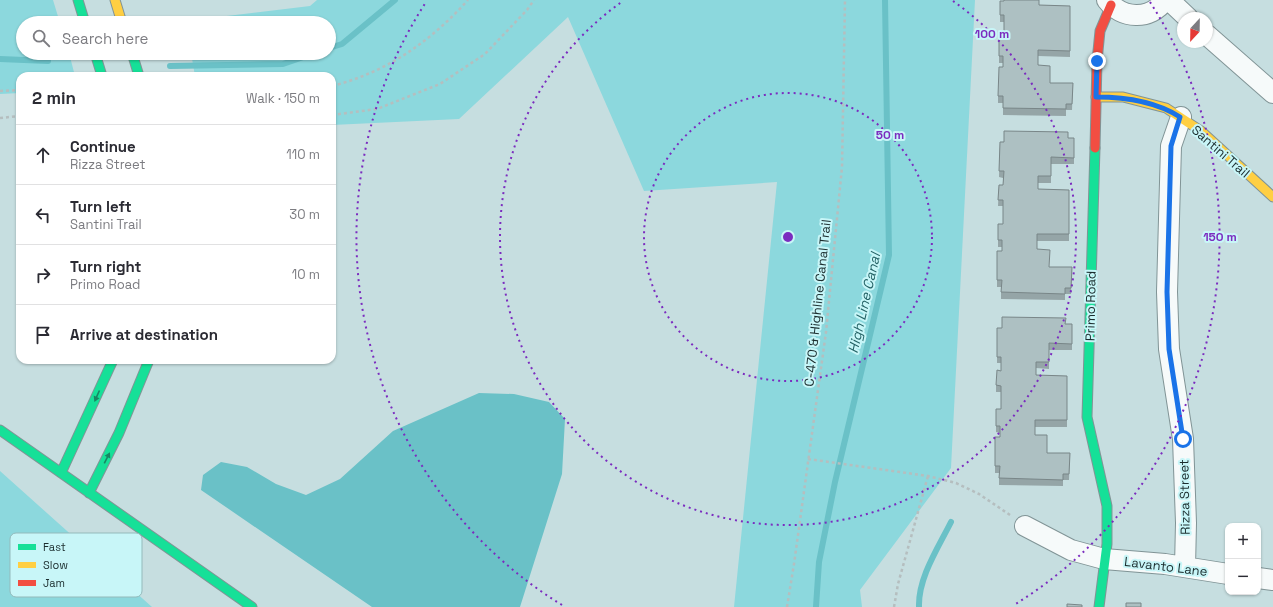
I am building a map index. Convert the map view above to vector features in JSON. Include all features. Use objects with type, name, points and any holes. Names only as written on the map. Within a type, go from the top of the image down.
[{"type":"street","points":[[78,0],[83,16]]},
{"type":"street","points":[[115,0],[120,16]]},
{"type":"street","points":[[1109,3],[1125,14],[1141,15],[1155,10],[1165,0]]},
{"type":"street","points":[[1170,0],[1182,12]]},
{"type":"street","name":"Primo Road","points":[[1099,607],[1104,559],[1107,505],[1090,437],[1087,417],[1098,43],[1100,31],[1109,3]]},
{"type":"street","points":[[1213,39],[1273,93]]},
{"type":"street","points":[[97,60],[101,72]]},
{"type":"street","points":[[134,60],[138,72]]},
{"type":"street","name":"Santini Trail","points":[[1096,97],[1124,97],[1166,108],[1201,131],[1273,197]]},
{"type":"street","name":"Rizza Street","points":[[1180,117],[1171,146],[1167,292],[1169,349],[1183,439],[1186,523],[1184,567]]},
{"type":"street","points":[[61,472],[80,435],[111,364]]},
{"type":"street","points":[[89,492],[119,432],[147,364]]},
{"type":"street","points":[[0,430],[252,607]]},
{"type":"street","name":"Lavanto Lane","points":[[1025,526],[1071,550],[1104,559],[1184,567],[1225,574]]},
{"type":"street","points":[[1261,578],[1273,580]]},
{"type":"path","points":[[336,85],[351,81],[376,71],[407,54],[454,16],[468,0]]},
{"type":"path","points":[[336,114],[378,109],[440,84],[485,54],[527,10],[534,0]]},
{"type":"path","name":"C-470 & Highline Canal Trail","points":[[787,607],[826,332],[842,167],[845,0]]},
{"type":"path","points":[[0,91],[16,90]]},
{"type":"path","points":[[0,118],[16,116]]},
{"type":"path","points":[[808,459],[928,476],[956,483],[979,494],[1025,526]]},
{"type":"path","points":[[894,607],[928,476]]},
{"type":"shaded area","points":[[0,0],[53,0],[58,16],[16,16],[16,60],[71,60],[74,72],[16,72],[16,93],[0,94]]},
{"type":"shaded area","points":[[317,0],[975,0],[951,468],[860,590],[862,607],[734,607],[777,182],[644,191],[568,17],[459,119],[336,125],[336,72],[194,72],[192,60],[336,60],[336,16],[227,16],[310,6]]},
{"type":"shaded area","points":[[479,393],[514,394],[549,402],[565,419],[562,474],[520,607],[372,607],[201,490],[203,475],[221,462],[247,467],[276,484],[306,495],[340,479],[393,431]]},
{"type":"shaded area","points":[[0,471],[69,533],[10,533],[10,597],[141,597],[152,607],[0,607]]},
{"type":"building","points":[[1039,0],[1039,5],[1070,6],[1070,51],[1038,50],[1038,65],[1050,66],[1050,83],[1073,83],[1072,104],[1066,104],[1066,109],[1003,108],[1003,96],[998,96],[999,67],[1003,67],[1003,56],[999,56],[999,39],[1004,39],[1004,15],[1000,15],[1000,1]]},
{"type":"building","points":[[1004,131],[1068,132],[1068,138],[1074,138],[1074,158],[1051,157],[1051,176],[1038,176],[1038,189],[1069,190],[1069,234],[1037,234],[1037,249],[1050,250],[1049,267],[1072,267],[1071,288],[1065,288],[1065,294],[1001,292],[1002,280],[997,280],[997,251],[1002,251],[1002,240],[998,240],[998,224],[1003,224],[1003,200],[998,200],[999,185],[1003,185],[1004,171],[999,171],[1000,142],[1004,142]]},
{"type":"building","points":[[1002,317],[1066,318],[1065,324],[1072,324],[1072,344],[1049,343],[1049,362],[1036,362],[1036,375],[1067,376],[1067,420],[1035,420],[1035,435],[1047,435],[1047,453],[1070,453],[1069,474],[1063,474],[1063,480],[999,478],[1000,466],[995,466],[995,437],[1000,437],[1000,426],[996,426],[996,409],[1001,409],[1001,386],[996,385],[997,370],[1001,371],[1001,357],[997,357],[997,328],[1002,328]]},
{"type":"building","points":[[1126,603],[1141,603],[1141,607],[1126,607]]},
{"type":"building","points":[[1067,604],[1082,605],[1082,607],[1067,607]]},
{"type":"waterway","name":"High Line Canal","points":[[336,46],[342,44],[395,0]]},
{"type":"waterway","name":"High Line Canal","points":[[816,607],[819,562],[835,482],[889,255],[885,0]]},
{"type":"waterway","name":"High Line Canal","points":[[0,59],[16,60]]},
{"type":"waterway","name":"High Line Canal","points":[[24,60],[48,61]]},
{"type":"waterway","name":"High Line Canal","points":[[170,66],[283,64],[295,60]]},
{"type":"waterway","points":[[919,607],[925,574],[951,522]]},
{"type":"traffic: fast","points":[[78,0],[83,16]]},
{"type":"traffic: fast","points":[[97,60],[101,72]]},
{"type":"traffic: fast","points":[[134,60],[138,72]]},
{"type":"traffic: fast","points":[[1095,148],[1087,417],[1107,506],[1107,544],[1099,607]]},
{"type":"traffic: fast","points":[[61,473],[111,364]]},
{"type":"traffic: fast","points":[[89,493],[119,433],[147,364]]},
{"type":"traffic: fast","points":[[0,430],[252,607]]},
{"type":"traffic: slow","points":[[115,0],[120,16]]},
{"type":"traffic: slow","points":[[1096,97],[1123,97],[1166,108],[1201,131],[1273,197]]},
{"type":"traffic: jam","points":[[1095,148],[1097,61],[1100,31],[1111,5]]},
{"type":"route","points":[[1097,61],[1096,97],[1124,97],[1166,108],[1180,117],[1171,146],[1167,292],[1169,349],[1183,439]]}]
